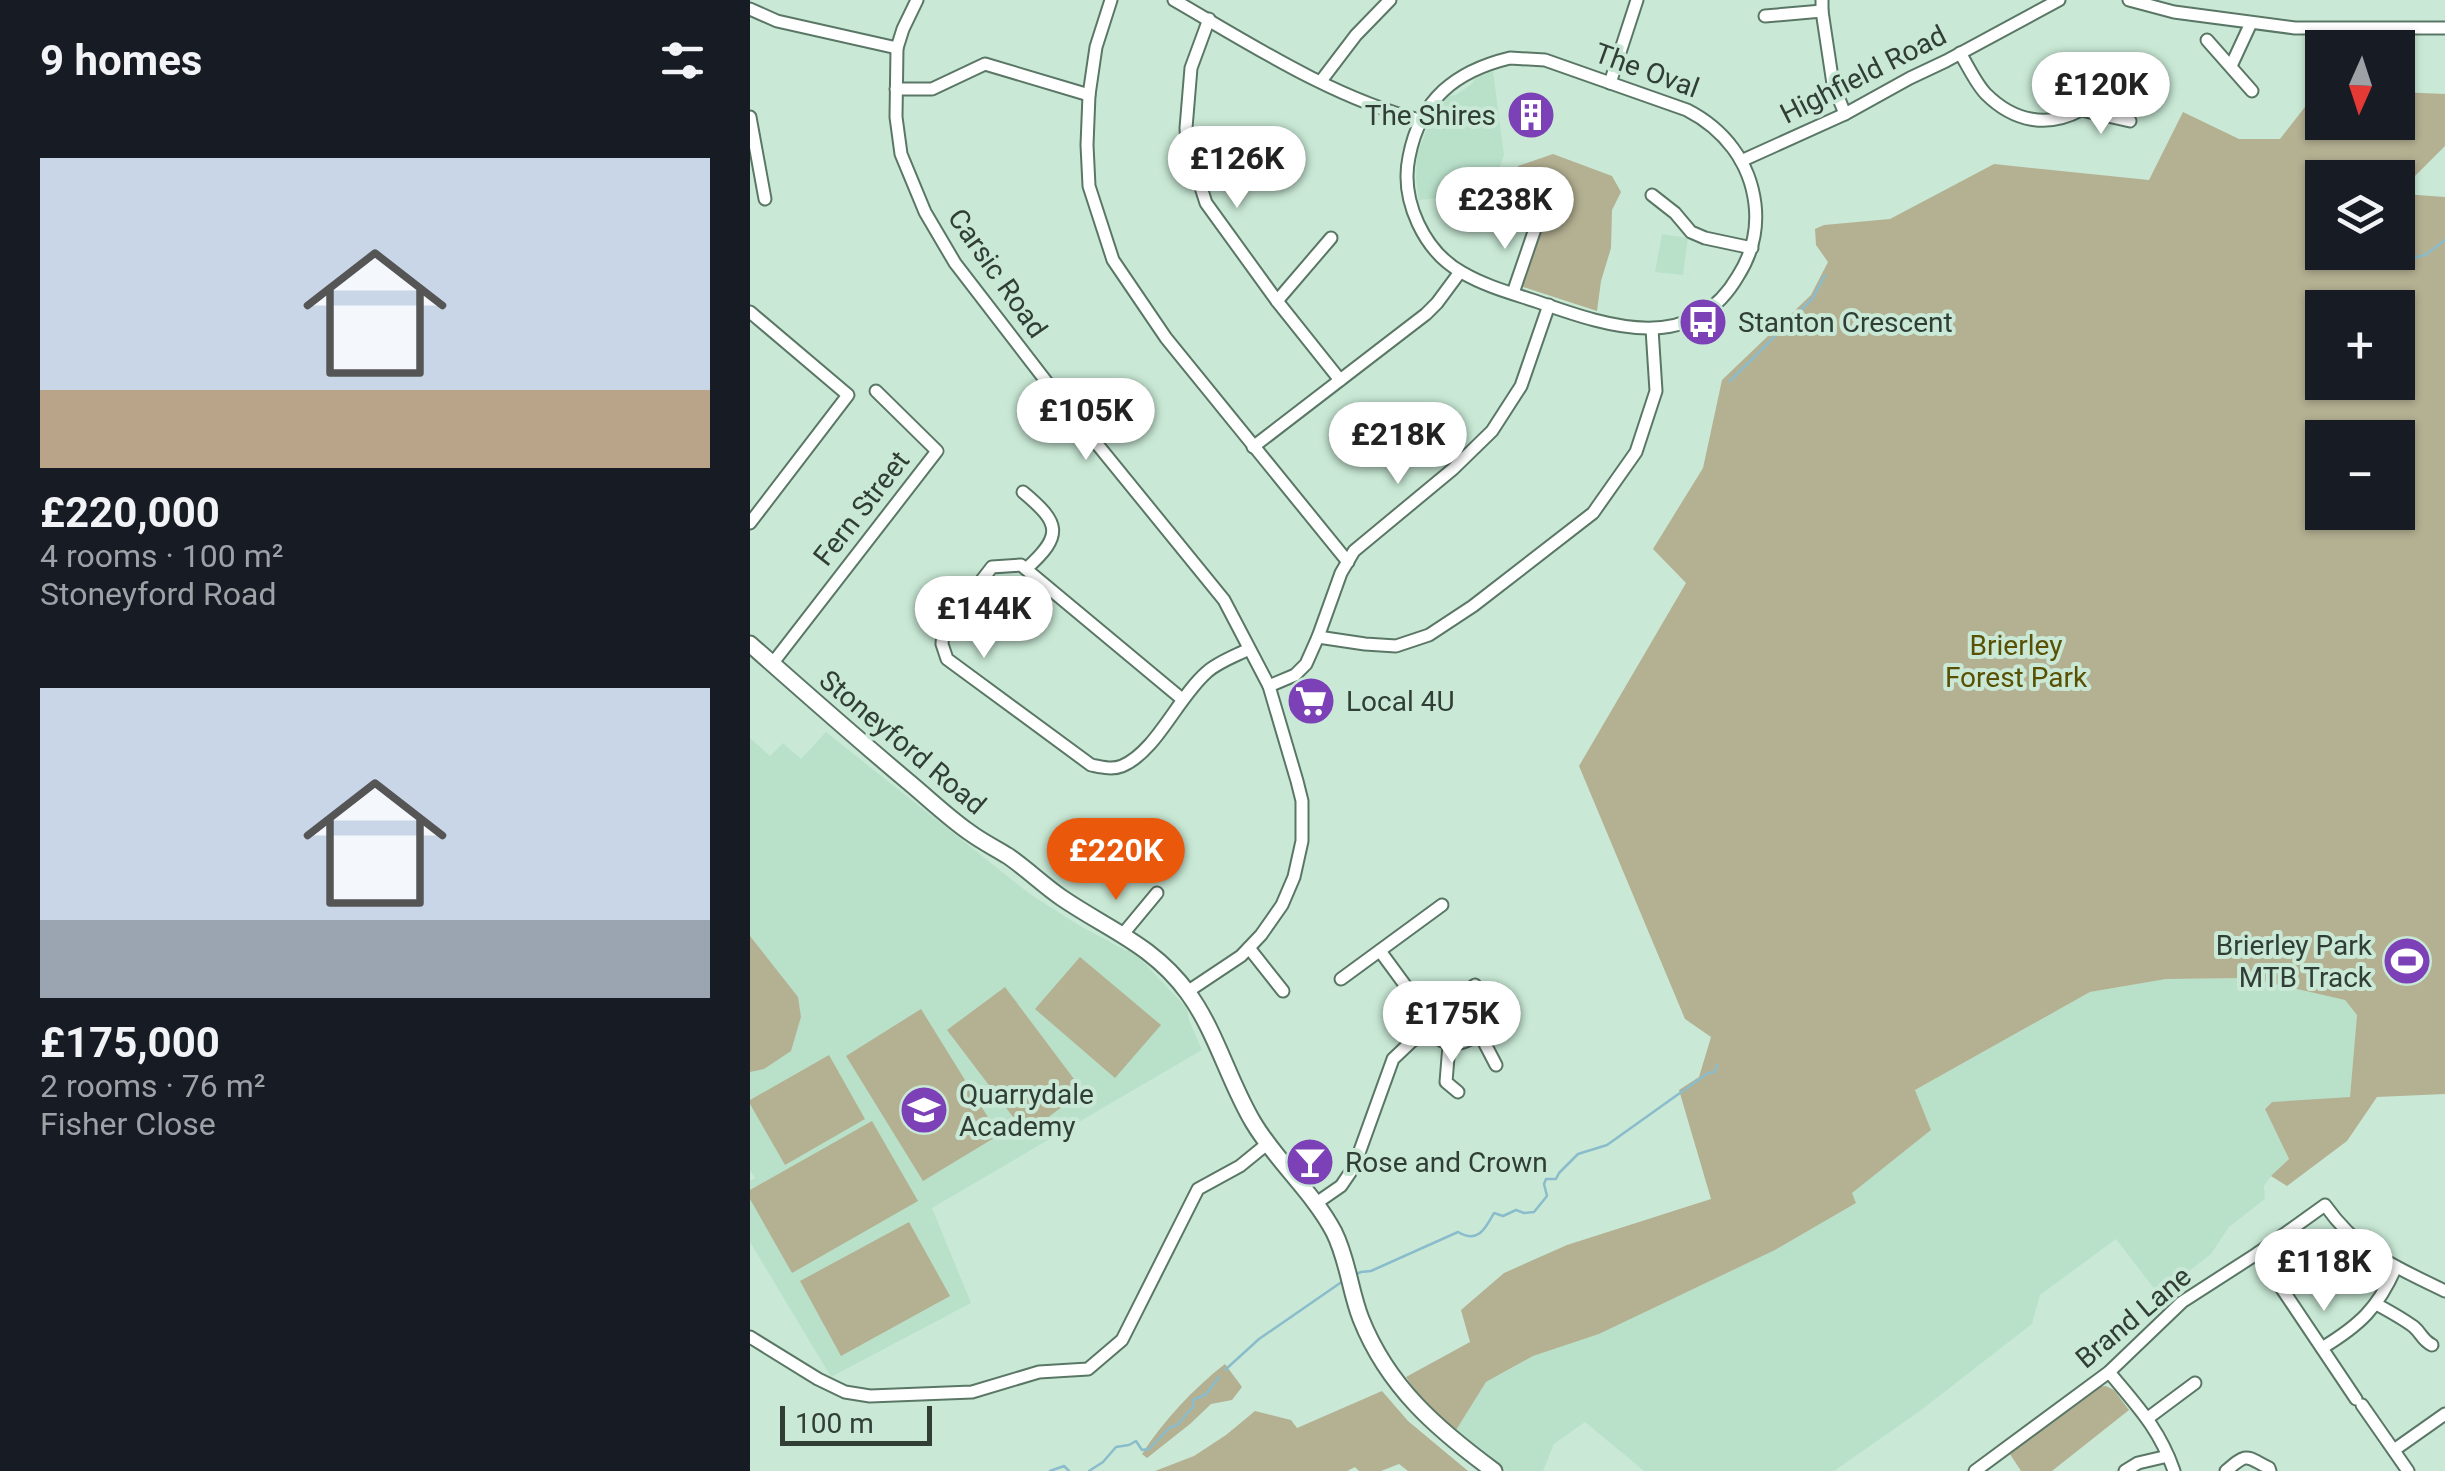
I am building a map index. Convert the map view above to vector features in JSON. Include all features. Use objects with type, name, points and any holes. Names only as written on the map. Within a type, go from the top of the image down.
[{"type":"main road","name":"Stoneyford Road","points":[[750,644],[969,832],[1151,954],[1187,992],[1239,1097],[1268,1144],[1333,1230],[1368,1336],[1409,1400],[1494,1471]]},
{"type":"street","name":"Carsic Road","points":[[917,0],[897,48],[896,117],[901,154],[925,212],[955,263],[1049,385],[1224,600],[1269,686],[1302,801],[1302,841],[1294,877],[1272,922],[1249,948],[1187,992]]},
{"type":"street","points":[[1112,0],[1096,48],[1086,145],[1089,186],[1114,260],[1166,338],[1348,562]]},
{"type":"street","points":[[1174,0],[1269,56],[1378,108],[1420,120]]},
{"type":"street","points":[[1321,81],[1356,35],[1390,0]]},
{"type":"street","points":[[1610,83],[1637,0]]},
{"type":"street","name":"Highfield Road","points":[[1742,160],[1845,114],[2059,0]]},
{"type":"street","points":[[2130,0],[2251,23],[2324,29],[2445,28]]},
{"type":"street","points":[[1765,16],[1822,6],[1832,84],[1845,114]]},
{"type":"street","points":[[751,14],[897,48]]},
{"type":"street","points":[[1208,19],[1191,68],[1187,102],[1187,144],[1206,204],[1340,380]]},
{"type":"street","points":[[2232,66],[2251,23]]},
{"type":"street","points":[[2207,40],[2252,90]]},
{"type":"street","points":[[1960,54],[1986,94],[2035,122],[2064,120],[2082,110],[2130,121]]},
{"type":"street","name":"The Oval","points":[[1510,58],[1545,60],[1610,83],[1705,119],[1742,160],[1754,198],[1756,224],[1752,248],[1734,283],[1708,310],[1677,326],[1652,329],[1604,324],[1460,272],[1427,238],[1409,197],[1407,167],[1420,120],[1437,96],[1456,79],[1478,67],[1510,58]]},
{"type":"street","points":[[896,89],[932,89],[985,64],[1089,95]]},
{"type":"street","points":[[750,117],[756,183],[764,199]]},
{"type":"street","points":[[1652,195],[1691,232],[1752,248]]},
{"type":"street","points":[[1513,293],[1536,226]]},
{"type":"street","points":[[1277,301],[1331,238]]},
{"type":"street","points":[[1254,447],[1426,314],[1460,272]]},
{"type":"street","points":[[1269,686],[1295,675],[1306,664],[1341,573],[1354,551],[1453,469],[1492,430],[1521,386],[1549,305]]},
{"type":"street","points":[[750,312],[848,396],[750,523]]},
{"type":"street","points":[[1318,637],[1396,646],[1429,635],[1594,514],[1636,452],[1656,391],[1652,329]]},
{"type":"street","name":"Fern Street","points":[[772,664],[937,451],[876,391]]},
{"type":"street","points":[[1023,492],[1046,511],[1054,533],[1040,557],[1026,569]]},
{"type":"street","points":[[1182,699],[1021,565],[992,567],[943,630],[947,659],[1091,765],[1111,768],[1144,752],[1182,699],[1209,670],[1248,649]]},
{"type":"street","points":[[1123,934],[1157,893]]},
{"type":"street","points":[[1340,979],[1442,904]]},
{"type":"street","points":[[1400,914],[1411,928]]},
{"type":"street","points":[[1249,948],[1283,991]]},
{"type":"street","points":[[1380,950],[1427,1015],[1428,1032]]},
{"type":"street","points":[[1475,985],[1458,998],[1496,1065]]},
{"type":"street","points":[[1428,1032],[1456,1046],[1480,1035]]},
{"type":"street","points":[[1316,1204],[1348,1178],[1393,1059],[1412,1040],[1428,1032]]},
{"type":"street","points":[[1448,1045],[1446,1082],[1458,1092]]},
{"type":"street","points":[[750,1337],[832,1386],[870,1396],[972,1392],[1039,1372],[1088,1369],[1122,1340],[1198,1189],[1240,1166],[1268,1144]]},
{"type":"street","name":"Brand Lane","points":[[1974,1471],[2109,1372],[2182,1302],[2325,1205],[2358,1244],[2396,1267]]},
{"type":"street","points":[[2258,1252],[2408,1471]]},
{"type":"street","points":[[2322,1348],[2357,1326],[2376,1304],[2396,1267],[2445,1290]]},
{"type":"street","points":[[2376,1304],[2420,1332],[2424,1341],[2432,1345]]},
{"type":"street","points":[[2109,1372],[2148,1418],[2174,1471]]},
{"type":"street","points":[[2148,1418],[2195,1383]]},
{"type":"street","points":[[2394,1450],[2445,1414]]},
{"type":"street","points":[[2125,1471],[2138,1463],[2168,1456]]},
{"type":"street","points":[[2226,1471],[2240,1459],[2251,1457],[2270,1471]]},
{"type":"shaded area","points":[[1493,71],[1504,155],[1485,206],[1460,196],[1419,200],[1417,154],[1431,119],[1449,96]]},
{"type":"shaded area","points":[[1662,234],[1688,238],[1683,275],[1655,272]]},
{"type":"shaded area","name":"Quarrydale Academy","points":[[826,732],[1030,894],[1080,926],[1127,951],[1130,948],[1187,1008],[1202,1050],[932,1208],[971,1303],[831,1377],[750,1242],[750,1181],[755,1178],[750,1171],[750,738],[770,756],[783,743],[801,759]]},
{"type":"shaded area","points":[[2250,978],[2345,1000],[2357,1015],[2350,1098],[2272,1102],[2265,1108],[2289,1160],[2264,1186],[2265,1199],[2229,1227],[2211,1254],[2159,1295],[2116,1239],[2040,1295],[2032,1324],[1920,1411],[1834,1471],[1644,1471],[1585,1422],[1554,1444],[1543,1471],[1506,1471],[1453,1435],[1486,1382],[1533,1356],[1599,1334],[1775,1250],[1856,1203],[1851,1193],[1931,1130],[1915,1090],[2090,992],[2166,979]]},
{"type":"green space","name":"Brierley Forest Park","points":[[2415,93],[2445,94],[2445,146],[2415,176],[2415,160],[2305,160],[2305,270],[2415,270],[2415,195],[2445,197],[2445,1094],[2377,1097],[2347,1141],[2287,1186],[2271,1176],[2289,1159],[2265,1109],[2272,1102],[2350,1097],[2357,1015],[2345,1000],[2249,978],[2166,979],[2090,992],[1915,1090],[1931,1130],[1852,1193],[1856,1203],[1775,1250],[1599,1334],[1533,1356],[1486,1382],[1453,1435],[1406,1377],[1470,1342],[1461,1310],[1504,1273],[1567,1245],[1711,1199],[1679,1090],[1699,1077],[1711,1037],[1685,1019],[1579,766],[1686,583],[1653,549],[1703,468],[1722,380],[1811,295],[1828,262],[1816,245],[1815,229],[1890,219],[1994,164],[2149,180],[2183,112],[2239,139],[2280,139],[2305,107],[2305,140],[2415,140]]},
{"type":"green space","points":[[1553,154],[1612,176],[1621,192],[1612,210],[1611,248],[1597,311],[1521,284],[1540,223],[1536,203],[1518,166]]},
{"type":"green space","points":[[750,936],[798,997],[801,1017],[791,1051],[764,1069],[750,1072]]},
{"type":"green space","points":[[1080,957],[1161,1025],[1115,1078],[1035,1009]]},
{"type":"green space","points":[[1005,987],[1083,1091],[1026,1134],[947,1030]]},
{"type":"green space","points":[[921,1009],[999,1135],[923,1181],[846,1056]]},
{"type":"green space","points":[[829,1055],[865,1119],[785,1165],[750,1100]]},
{"type":"green space","points":[[872,1121],[918,1201],[792,1273],[750,1199],[750,1190]]},
{"type":"green space","points":[[909,1222],[950,1296],[841,1356],[800,1281]]},
{"type":"green space","points":[[1225,1364],[1242,1387],[1232,1400],[1211,1404],[1147,1458],[1142,1454],[1180,1405]]},
{"type":"green space","points":[[2097,1387],[2114,1390],[2129,1410],[2052,1471],[2021,1471],[2008,1451]]},
{"type":"green space","points":[[1382,1391],[1408,1421],[1468,1471],[1408,1471],[1399,1464],[1381,1471],[1359,1471],[1355,1467],[1347,1471],[1155,1471],[1194,1456],[1255,1411],[1291,1420],[1297,1428]]},
{"type":"waterway","points":[[2415,257],[2445,240]]},
{"type":"waterway","points":[[1730,381],[1813,298],[1825,275]]},
{"type":"waterway","points":[[1354,1275],[1458,1232],[1476,1235],[1494,1213],[1503,1216],[1516,1210],[1534,1212],[1547,1196],[1546,1179],[1556,1179],[1578,1154],[1607,1145],[1708,1073],[1715,1072],[1717,1065]]},
{"type":"waterway","points":[[1225,1370],[1259,1339],[1343,1281]]},
{"type":"waterway","points":[[1089,1471],[1116,1447],[1136,1441],[1142,1450],[1149,1449],[1177,1425],[1193,1407],[1193,1400],[1206,1394],[1219,1377]]},
{"type":"waterway","points":[[1050,1471],[1064,1466],[1069,1471]]},
{"type":"place","name":"The Shires","points":[[1531,115]]},
{"type":"place","name":"Stanton Crescent","points":[[1703,322]]},
{"type":"place","name":"Local 4U","points":[[1311,701]]},
{"type":"place","name":"Brierley Park MTB Track","points":[[2407,961]]},
{"type":"place","name":"Quarrydale Academy","points":[[924,1110]]},
{"type":"place","name":"Rose and Crown","points":[[1310,1162]]}]
